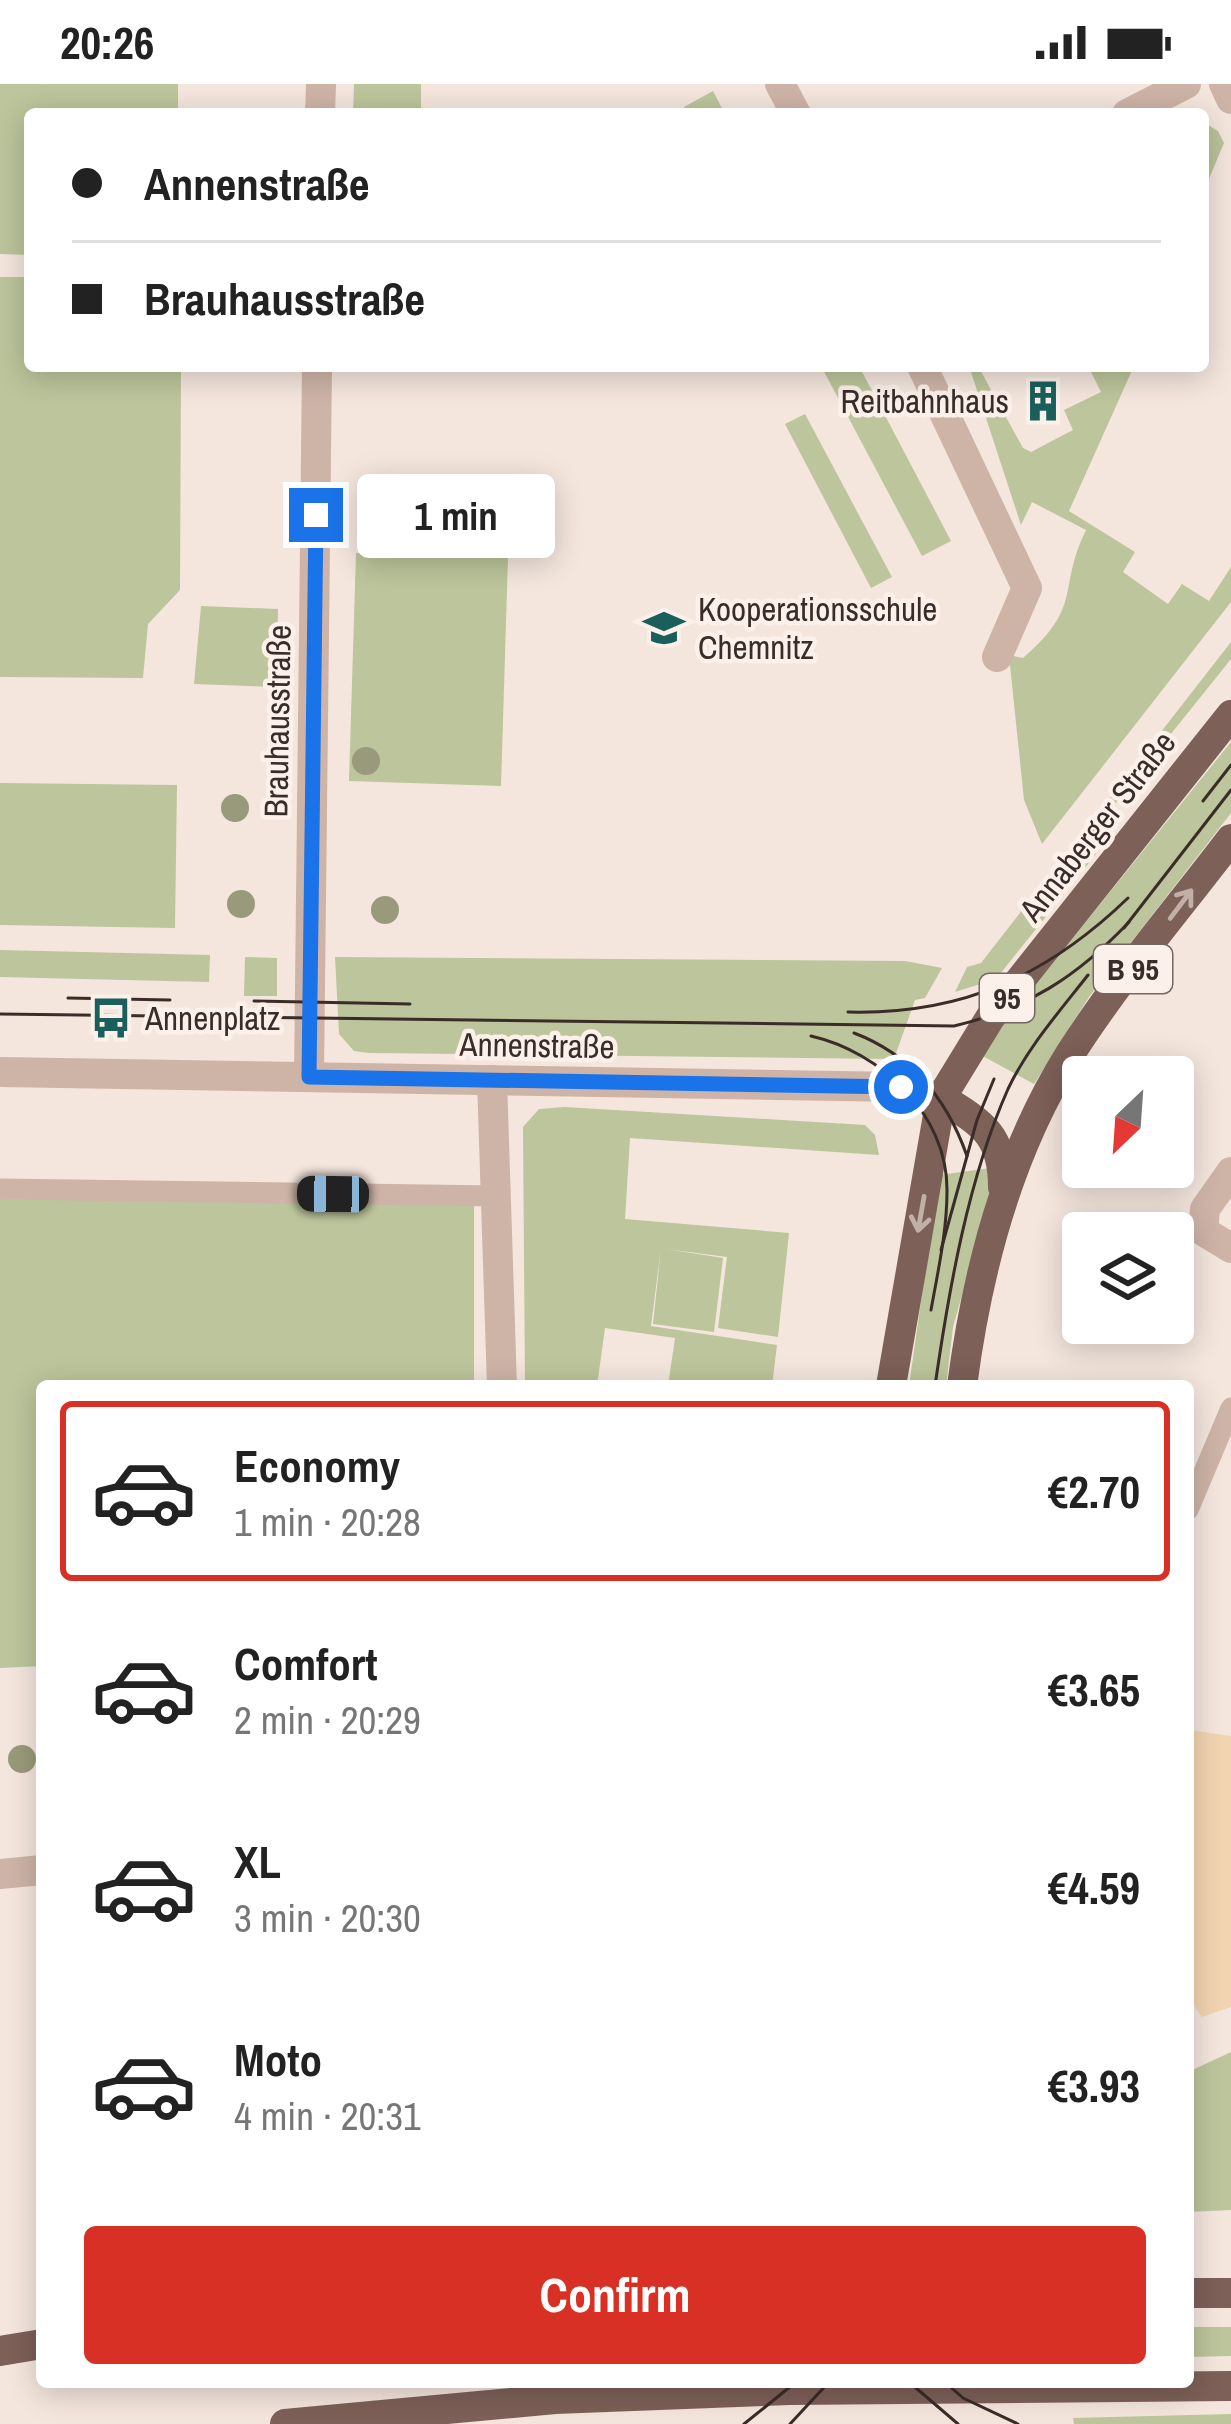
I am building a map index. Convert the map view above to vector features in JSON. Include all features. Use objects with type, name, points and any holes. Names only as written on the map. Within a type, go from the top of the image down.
[{"type":"main road","name":"Annaberger Straße","points":[[893,1380],[940,1098],[990,1018],[1231,715]]},
{"type":"main road","name":"B 95","points":[[963,1380],[980,1277],[1003,1199],[1069,1057],[1231,839]]},
{"type":"main road","name":"Annenstraße","points":[[940,1098],[991,1136],[1003,1157],[1003,1199]]},
{"type":"main road","points":[[1194,2293],[1231,2293]]},
{"type":"main road","points":[[0,2351],[36,2345]]},
{"type":"main road","points":[[1194,2386],[1231,2386]]},
{"type":"main road","points":[[285,2424],[382,2420],[555,2399],[762,2388]]},
{"type":"street","points":[[1139,108],[1186,84]]},
{"type":"street","points":[[1223,84],[1231,99]]},
{"type":"street","name":"Brauhausstraße","points":[[309,1077],[317,372]]},
{"type":"street","points":[[925,372],[1027,588],[997,657]]},
{"type":"street","name":"Annenstraße","points":[[0,1072],[901,1087],[940,1098]]},
{"type":"street","points":[[492,1080],[502,1380]]},
{"type":"street","points":[[1231,1172],[1205,1209],[1203,1231],[1231,1248]]},
{"type":"street","points":[[0,1874],[36,1871]]},
{"type":"lane","points":[[0,1189],[496,1196]]},
{"type":"lane","points":[[1194,1496],[1231,1408]]},
{"type":"green space","points":[[0,84],[178,84],[178,108],[24,108],[24,255],[0,254]]},
{"type":"green space","points":[[354,84],[421,84],[421,108],[353,108]]},
{"type":"green space","points":[[713,91],[722,108],[685,108]]},
{"type":"green space","points":[[1209,126],[1224,143],[1209,179]]},
{"type":"green space","points":[[0,277],[24,277],[24,372],[181,372],[180,590],[148,624],[143,678],[0,677]]},
{"type":"green space","points":[[824,372],[862,372],[951,541],[922,556]]},
{"type":"green space","points":[[971,372],[981,372],[1023,448],[1031,452],[1073,430],[1064,410],[1101,392],[1091,372],[1131,372],[1069,511],[1135,552],[1123,572],[1168,604],[1182,584],[1209,601],[1231,567],[1231,602],[1042,844],[1024,800],[1009,655],[1023,658],[1054,624],[1086,530],[1032,502],[1021,525]]},
{"type":"green space","points":[[805,414],[892,577],[871,588],[785,424]]},
{"type":"green space","points":[[356,553],[508,557],[501,786],[349,781]]},
{"type":"green space","points":[[201,606],[278,609],[276,687],[194,684]]},
{"type":"green space","points":[[1231,642],[1231,659],[1102,820],[1112,834],[996,979],[955,992],[967,967],[981,963]]},
{"type":"green space","points":[[1231,742],[1231,813],[1089,997],[1034,1084],[979,1054]]},
{"type":"green space","points":[[0,783],[177,785],[175,928],[0,925]]},
{"type":"green space","points":[[0,950],[210,955],[209,982],[0,977]]},
{"type":"green space","points":[[245,957],[277,958],[277,996],[244,996]]},
{"type":"green space","points":[[335,957],[905,961],[942,968],[925,998],[915,1000],[894,1059],[369,1053],[354,1051],[339,1034]]},
{"type":"green space","points":[[539,1109],[865,1125],[875,1135],[879,1155],[630,1138],[625,1219],[789,1233],[778,1337],[718,1328],[727,1257],[666,1249],[723,1258],[714,1332],[653,1324],[661,1248],[651,1326],[777,1345],[773,1380],[669,1380],[675,1338],[605,1328],[598,1380],[525,1380],[523,1127]]},
{"type":"green space","points":[[991,1168],[995,1178],[953,1327],[947,1380],[910,1380],[939,1175]]},
{"type":"green space","points":[[0,1199],[474,1203],[474,1380],[36,1380],[36,1666],[0,1668]]},
{"type":"green space","points":[[1231,2052],[1231,2210],[1194,2212],[1194,2069]]},
{"type":"green space","points":[[1194,2327],[1231,2327],[1231,2356],[1194,2357]]},
{"type":"green space","points":[[1231,2414],[1231,2424],[1074,2424],[1073,2418]]},
{"type":"sand","points":[[1194,1731],[1231,1736],[1231,2007],[1202,2017],[1194,2006]]},
{"type":"tram line","points":[[1203,801],[1231,765]]},
{"type":"tram line","points":[[1124,928],[1231,790]]},
{"type":"tram line","points":[[848,1012],[928,1006],[1000,985],[1066,949],[1128,898]]},
{"type":"tram line","points":[[0,1014],[954,1026],[1005,1010],[1050,988],[1129,922]]},
{"type":"tram line","points":[[936,1380],[962,1235],[994,1124],[1025,1059],[1088,975]]},
{"type":"tram line","points":[[68,998],[170,1000]]},
{"type":"tram line","points":[[254,1001],[410,1004]]},
{"type":"tram line","points":[[854,1033],[893,1053],[925,1081],[949,1116],[967,1156]]},
{"type":"tram line","points":[[811,1036],[862,1056],[885,1072],[906,1091],[936,1137],[944,1163],[947,1206],[931,1310]]},
{"type":"tram line","points":[[941,1250],[977,1120],[994,1079]]},
{"type":"tram line","points":[[744,2424],[789,2388]]},
{"type":"tram line","points":[[790,2424],[823,2388]]},
{"type":"tram line","points":[[916,2388],[958,2424]]},
{"type":"tram line","points":[[952,2388],[1018,2424]]},
{"type":"place","name":"Reitbahnhaus","points":[[1043,401]]},
{"type":"place","name":"Kooperationsschule Chemnitz","points":[[664,628]]},
{"type":"place","name":"Annenplatz","points":[[111,1018]]},
{"type":"route","points":[[316,515],[309,1077],[901,1087]]}]
